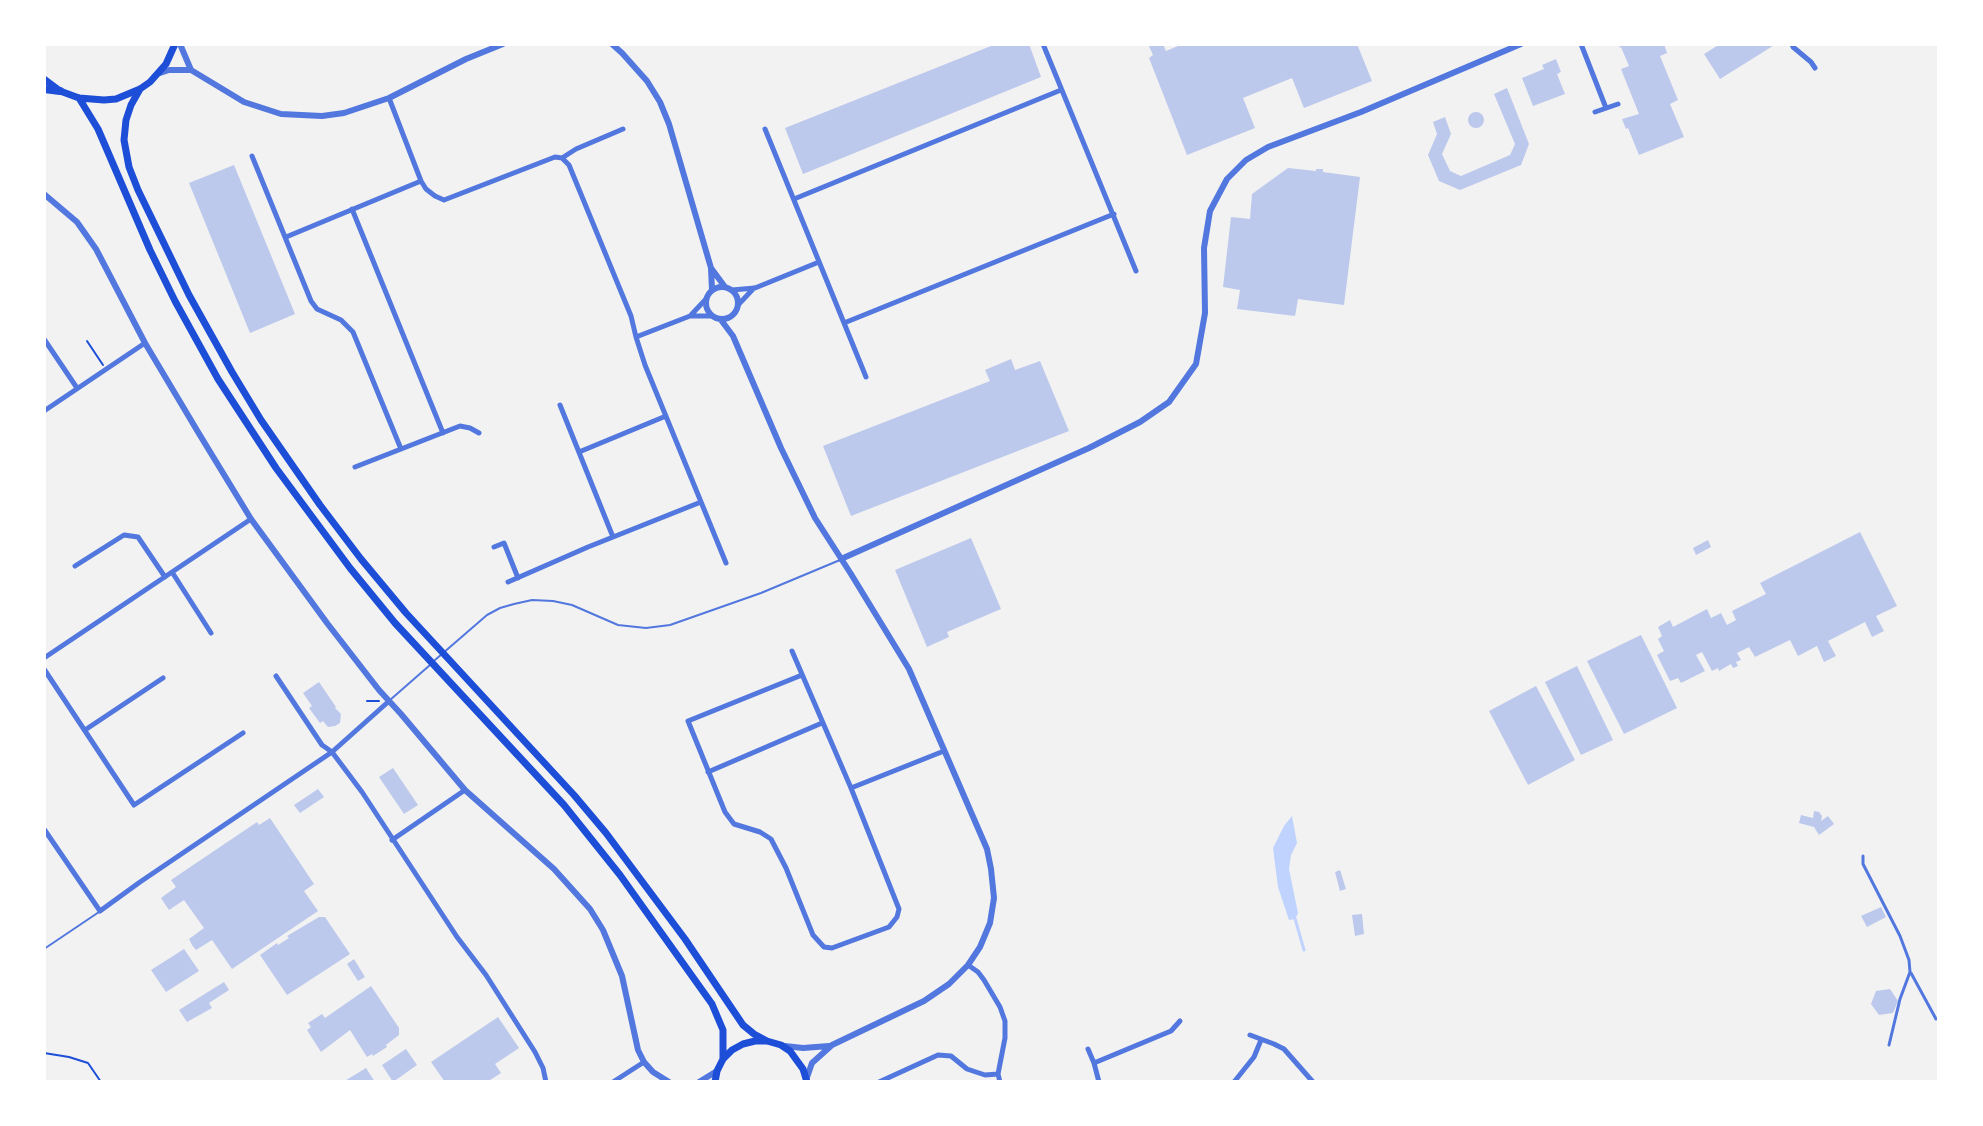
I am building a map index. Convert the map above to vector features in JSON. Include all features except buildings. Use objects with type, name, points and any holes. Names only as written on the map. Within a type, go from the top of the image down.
[{"type":"highway","points":[[44,89],[60,91]]},
{"type":"main road","points":[[44,79],[60,91],[79,98],[116,99],[140,89],[159,73],[177,44]]},
{"type":"main road","points":[[140,89],[126,120],[124,140],[129,167],[189,295],[261,420],[361,559],[415,623],[606,833],[743,1025],[767,1041],[781,1045],[798,1059],[806,1081]]},
{"type":"main road","points":[[79,98],[98,129],[175,301],[218,379],[276,468],[395,623],[544,783],[620,875],[712,1004],[723,1030],[723,1059]]},
{"type":"main road","points":[[715,1082],[723,1059],[732,1050],[743,1044],[767,1041]]},
{"type":"street","points":[[177,44],[191,70],[244,102],[281,114],[322,116],[344,113],[389,98],[503,44]]},
{"type":"street","points":[[1043,44],[1136,271]]},
{"type":"street","points":[[841,559],[1089,448],[1140,422],[1169,402],[1196,364],[1205,313],[1204,248],[1210,211],[1227,179],[1246,160],[1268,147],[1361,112],[1521,44]]},
{"type":"street","points":[[1581,44],[1606,108]]},
{"type":"street","points":[[1792,44],[1815,68]]},
{"type":"street","points":[[614,45],[647,81],[660,102],[678,149],[711,268],[712,290]]},
{"type":"street","points":[[159,73],[191,70]]},
{"type":"street","points":[[794,199],[1061,90]]},
{"type":"street","points":[[389,98],[421,181],[426,189],[444,200],[555,157],[562,158],[569,165],[726,563]]},
{"type":"street","points":[[1595,112],[1618,104]]},
{"type":"street","points":[[562,158],[623,129]]},
{"type":"street","points":[[765,129],[866,377]]},
{"type":"street","points":[[252,156],[311,301],[317,309],[341,320],[353,332],[401,449]]},
{"type":"street","points":[[286,237],[421,181]]},
{"type":"street","points":[[44,194],[77,222],[90,240],[145,343],[251,519],[327,623],[388,702],[465,790],[554,869],[590,909],[603,930],[622,976],[638,1050],[653,1072],[669,1082]]},
{"type":"street","points":[[352,209],[443,433]]},
{"type":"street","points":[[844,323],[1114,214]]},
{"type":"street","points":[[690,316],[717,287],[755,288],[819,262]]},
{"type":"street","points":[[711,268],[736,295],[738,305]]},
{"type":"street","points":[[733,336],[738,305],[755,288]]},
{"type":"street","points":[[706,299],[705,306],[711,316]]},
{"type":"street","points":[[721,320],[734,315]]},
{"type":"street","points":[[636,337],[690,316],[711,316],[721,320],[733,336],[815,518],[909,669],[987,849],[994,898],[990,923],[968,965],[949,984],[924,1001],[832,1045],[812,1063],[806,1081]]},
{"type":"street","points":[[44,339],[77,388]]},
{"type":"street","points":[[44,411],[145,343]]},
{"type":"street","points":[[560,405],[613,537]]},
{"type":"street","points":[[579,452],[666,416]]},
{"type":"street","points":[[355,467],[460,426],[479,433]]},
{"type":"street","points":[[508,582],[701,502]]},
{"type":"street","points":[[44,658],[251,519]]},
{"type":"street","points":[[75,566],[124,535],[138,537],[165,577]]},
{"type":"street","points":[[494,547],[504,543],[518,578]]},
{"type":"street","points":[[172,572],[211,633]]},
{"type":"street","points":[[792,651],[851,788],[899,909],[889,927],[832,948],[824,947],[813,935],[771,839],[734,824],[725,812],[688,721],[802,675]]},
{"type":"street","points":[[44,669],[134,805],[243,733]]},
{"type":"street","points":[[276,676],[322,745],[332,752],[362,792],[457,937],[486,975],[535,1052],[546,1082]]},
{"type":"street","points":[[85,730],[163,678]]},
{"type":"street","points":[[44,829],[100,911],[332,752],[388,702]]},
{"type":"street","points":[[708,772],[822,723]]},
{"type":"street","points":[[851,788],[944,751]]},
{"type":"street","points":[[392,840],[465,790]]},
{"type":"street","points":[[1863,856],[1863,864],[1900,936],[1910,972],[1936,1019]]},
{"type":"street","points":[[968,965],[984,980],[1005,1021],[998,1074],[1000,1082]]},
{"type":"street","points":[[1889,1045],[1910,972]]},
{"type":"street","points":[[1094,1063],[1171,1031],[1180,1021]]},
{"type":"street","points":[[1250,1035],[1284,1049],[1313,1082]]},
{"type":"street","points":[[1234,1082],[1254,1057],[1261,1040]]},
{"type":"street","points":[[781,1045],[803,1048],[832,1045]]},
{"type":"street","points":[[1088,1049],[1099,1082]]},
{"type":"street","points":[[879,1082],[938,1055],[951,1056],[967,1069],[985,1075],[998,1074]]},
{"type":"street","points":[[613,1082],[644,1062]]},
{"type":"street","points":[[699,1082],[717,1071]]},
{"type":"lane","points":[[388,702],[472,626],[500,608],[532,600],[553,601],[572,605],[618,625],[646,628],[670,625],[761,593],[841,559]]},
{"type":"lane","points":[[44,949],[100,911]]},
{"type":"path","points":[[87,341],[106,369]]},
{"type":"path","points":[[44,1053],[88,1063],[101,1082]]},
{"type":"water","points":[[1292,816],[1297,843],[1289,869],[1298,913],[1295,919],[1289,920],[1278,887],[1273,848]]},
{"type":"waterway","points":[[1294,915],[1304,950]]}]
